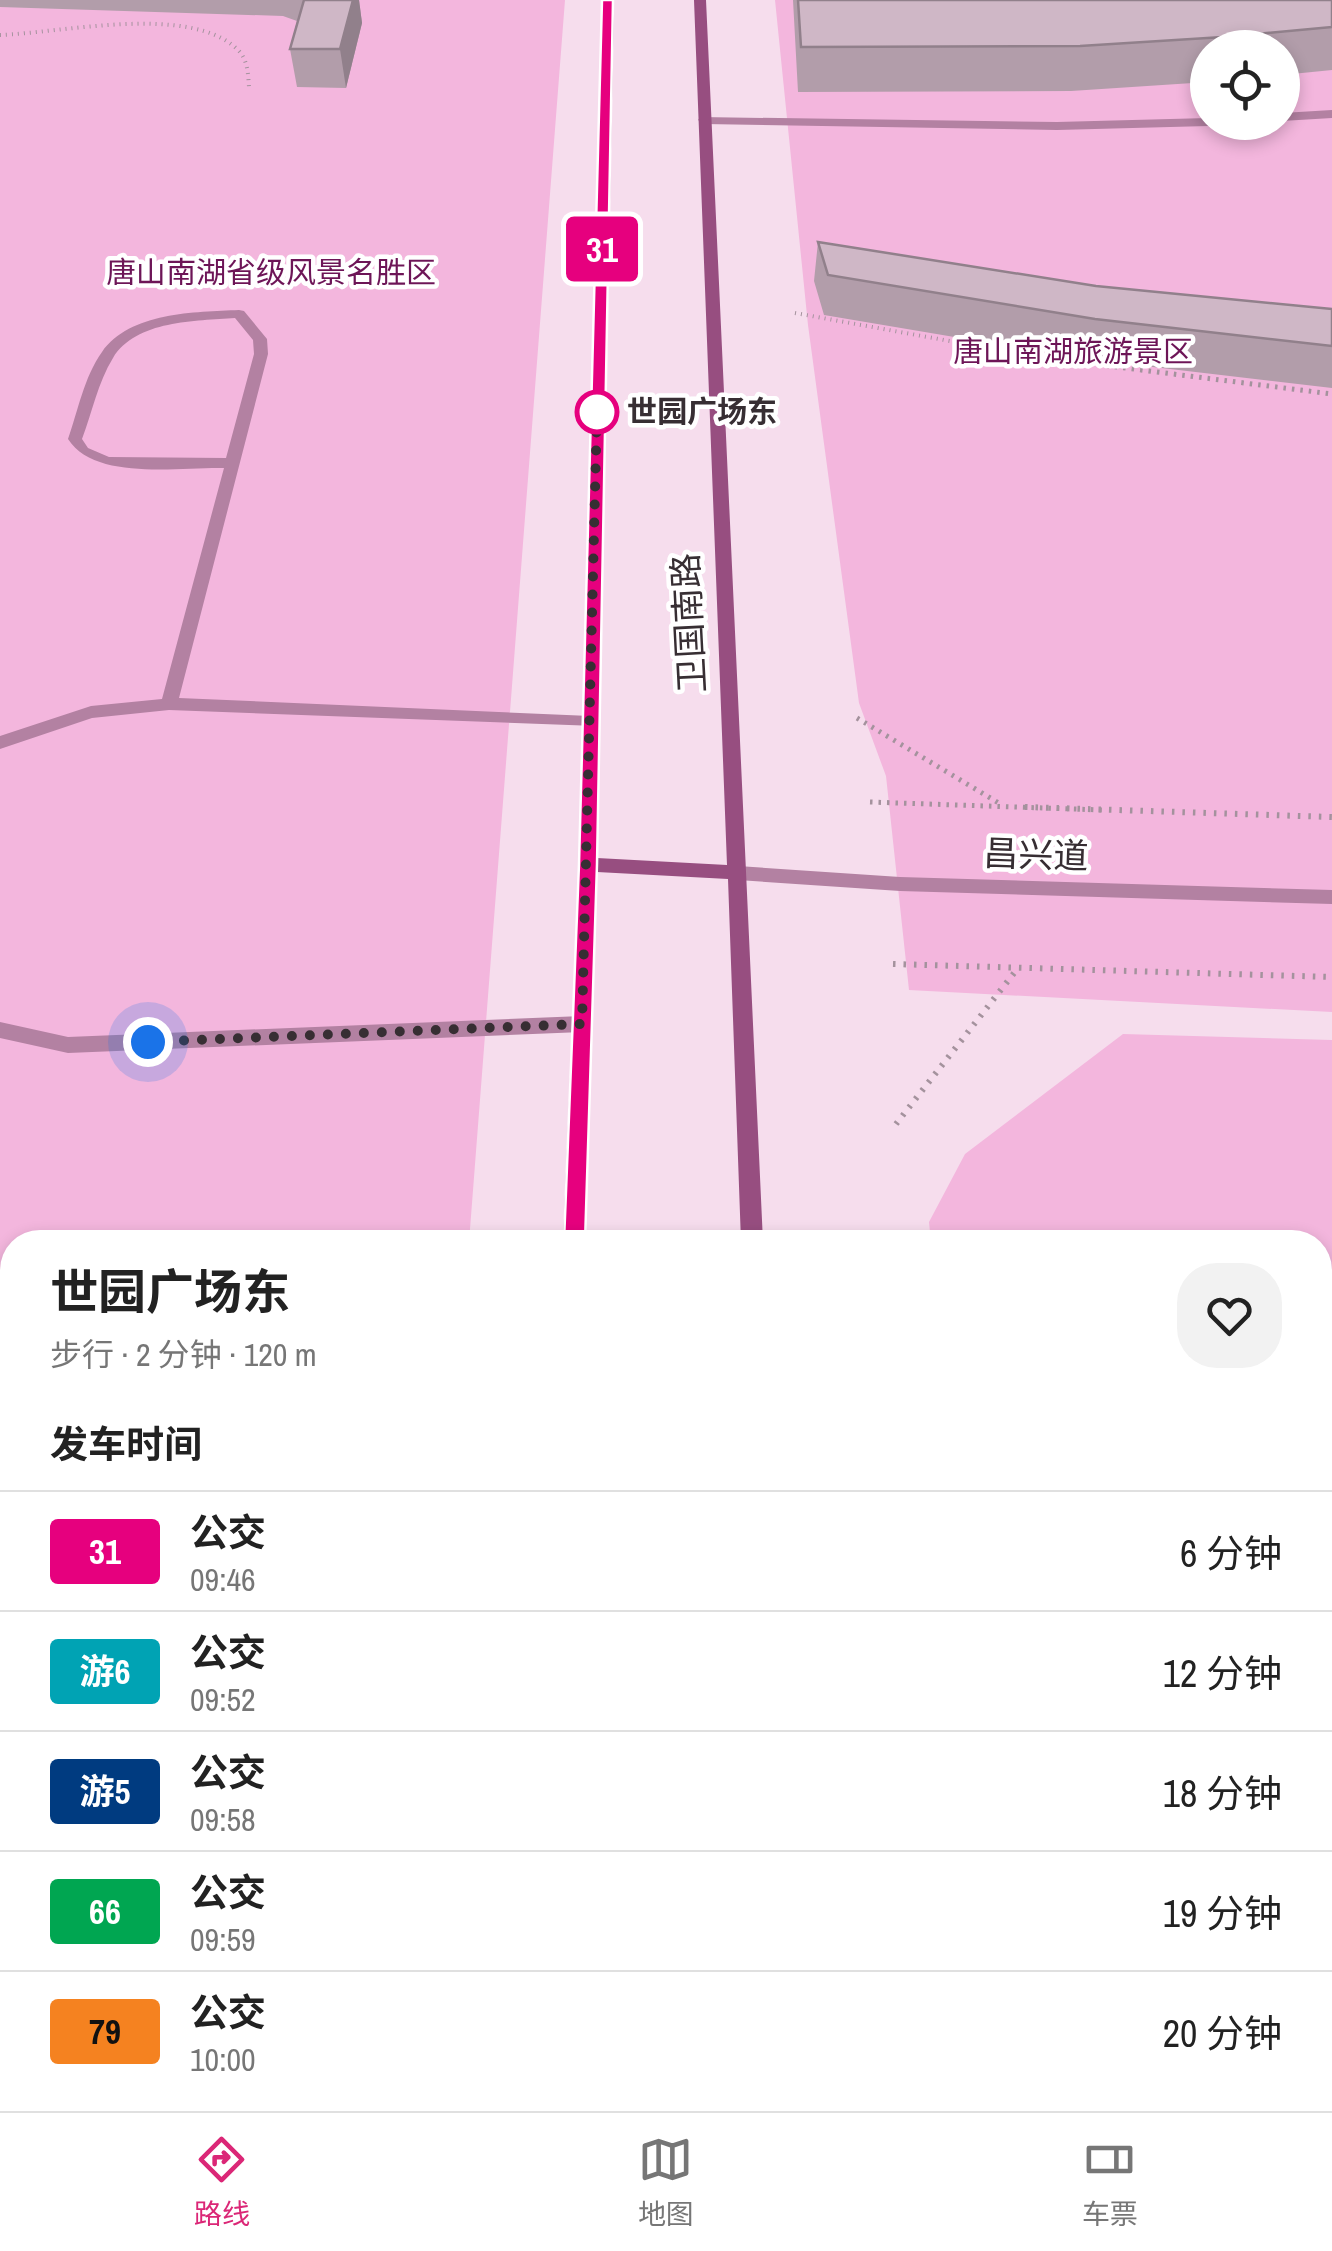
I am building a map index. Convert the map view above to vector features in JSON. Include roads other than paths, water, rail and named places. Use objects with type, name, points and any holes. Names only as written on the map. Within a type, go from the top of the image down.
[{"type":"main road","points":[[574,1230],[588,864],[608,0]]},
{"type":"main road","name":"卫国南路","points":[[700,0],[752,1230]]},
{"type":"main road","points":[[588,864],[738,873]]},
{"type":"street","points":[[1300,116],[1332,114]]},
{"type":"street","points":[[704,120],[1058,126],[1190,122]]},
{"type":"street","points":[[168,704],[262,354],[260,340],[239,314],[180,317],[130,336],[110,350],[76,439],[83,451],[107,462],[230,463]]},
{"type":"street","points":[[0,744],[91,712],[168,704],[590,722]]},
{"type":"street","name":"昌兴道","points":[[738,873],[889,884],[1332,897]]},
{"type":"street","points":[[0,1030],[68,1045],[582,1024]]},
{"type":"place","name":"世园广场东","points":[[597,412]]},
{"type":"park label","name":"唐山南湖省级风景名胜区","points":[[271,273]]},
{"type":"park label","name":"唐山南湖旅游景区","points":[[1073,352]]}]
